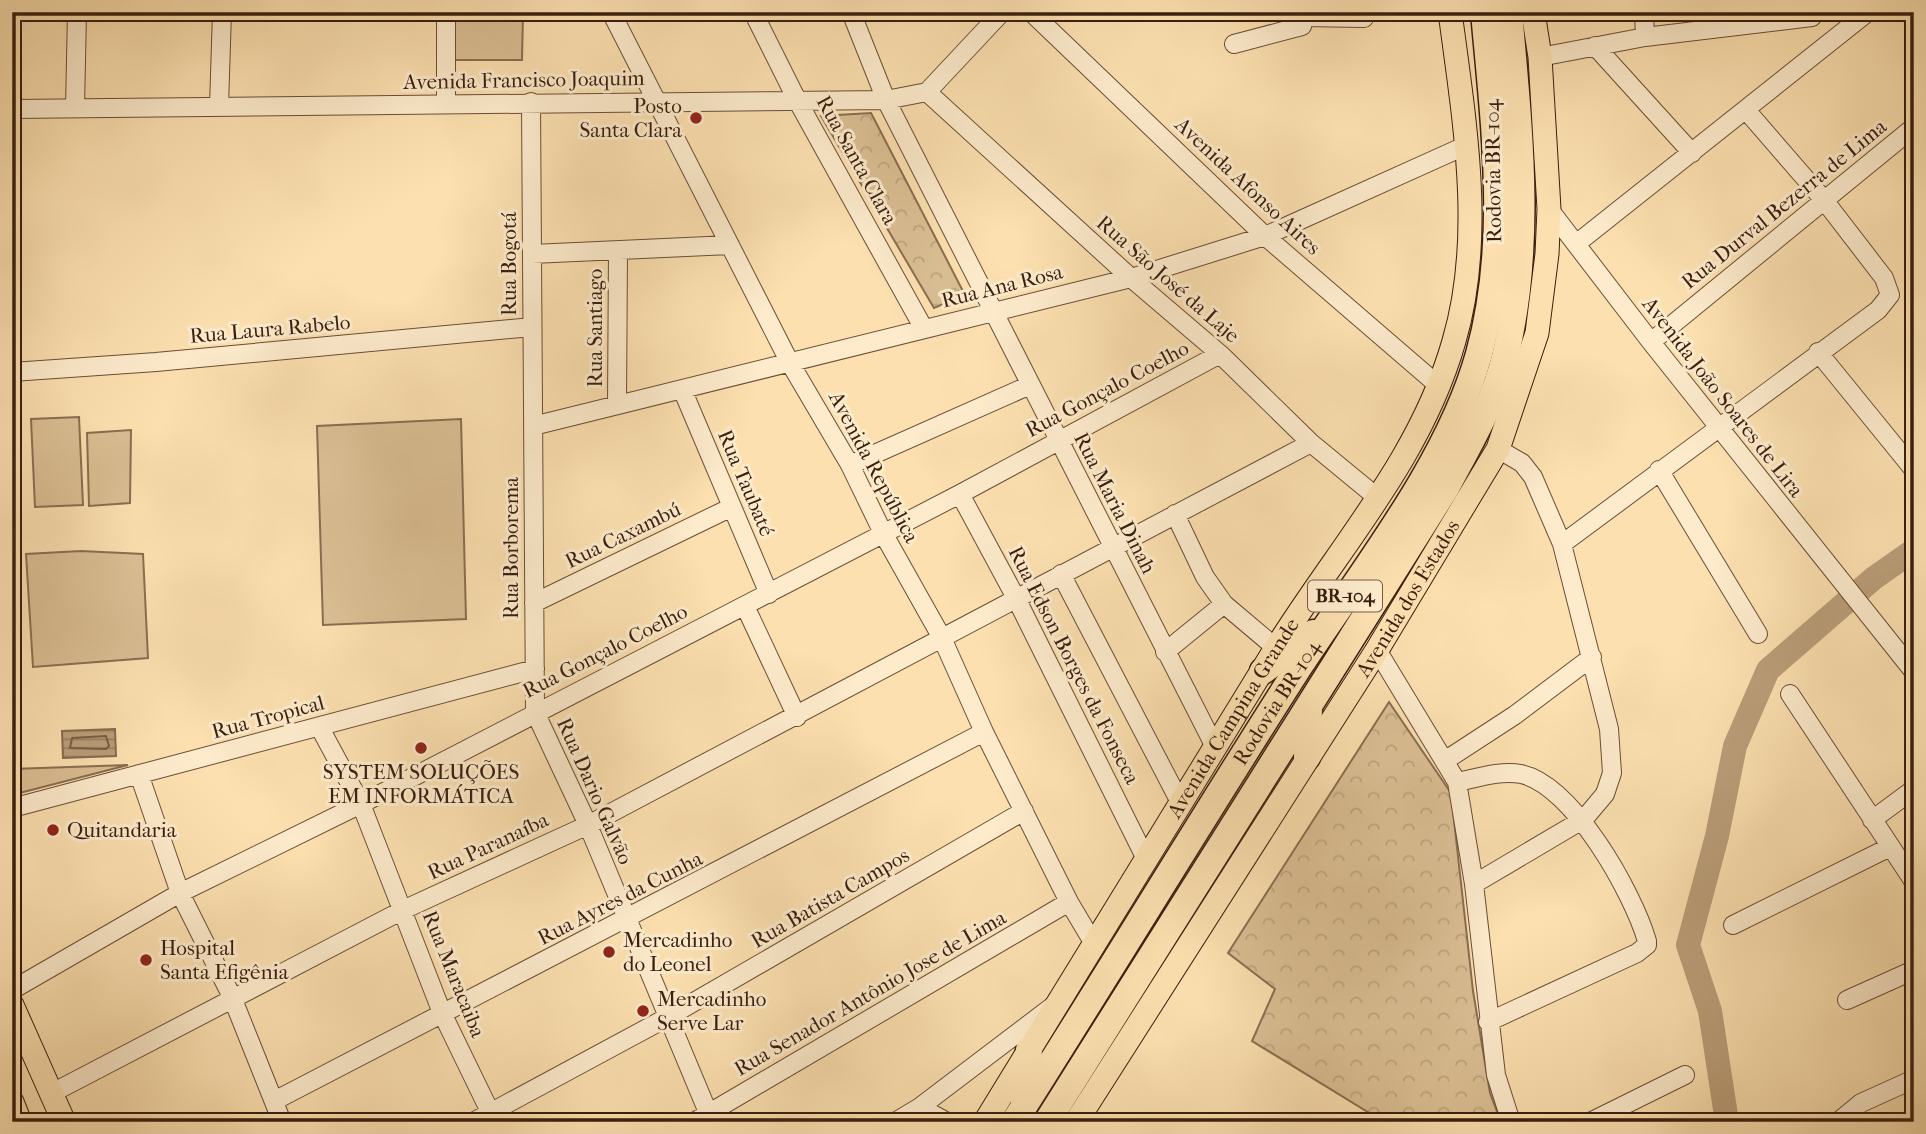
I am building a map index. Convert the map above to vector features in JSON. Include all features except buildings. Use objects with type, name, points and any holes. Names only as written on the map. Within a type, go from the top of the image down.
[{"type":"highway","name":"Rodovia BR-104","points":[[1019,1115],[1329,621],[1422,481],[1478,357],[1491,295],[1497,207],[1495,131],[1484,12]]},
{"type":"highway","name":"Rodovia BR-104","points":[[1046,1122],[1310,708],[1446,488],[1486,411],[1505,359],[1518,278],[1520,131],[1509,12]]},
{"type":"highway","points":[[1263,671],[1329,621]]},
{"type":"highway","points":[[1307,757],[1310,708]]},
{"type":"highway","points":[[1019,1115],[1029,1050]]},
{"type":"main road","name":"Avenida Campina Grande","points":[[985,1122],[1145,857],[1276,648],[1379,499],[1439,386],[1455,339],[1465,289],[1469,232],[1466,145],[1450,12]]},
{"type":"main road","name":"Avenida dos Estados","points":[[1076,1122],[1377,650],[1498,449],[1537,333],[1549,209],[1540,57],[1533,12]]},
{"type":"main road","points":[[12,1005],[64,1122]]},
{"type":"main road","points":[[12,1102],[20,1122]]},
{"type":"street","points":[[75,108],[77,12]]},
{"type":"street","points":[[219,106],[222,12]]},
{"type":"street","points":[[446,12],[446,103]]},
{"type":"street","name":"Avenida República","points":[[611,12],[790,363],[850,465],[883,533],[942,638],[984,732],[1069,902],[1094,944]]},
{"type":"street","name":"Rua Maria Dinah","points":[[851,12],[886,100],[1214,747]]},
{"type":"street","points":[[927,92],[1002,12]]},
{"type":"street","name":"Avenida Afonso Aires","points":[[1031,12],[1265,236],[1439,386]]},
{"type":"street","points":[[1644,12],[1645,37]]},
{"type":"street","points":[[1576,244],[1868,12]]},
{"type":"street","name":"Rua Santa Clara","points":[[756,14],[797,100],[924,329]]},
{"type":"street","points":[[1234,44],[1302,26],[1299,15],[1364,18]]},
{"type":"street","points":[[1540,57],[1645,37],[1810,15],[1831,42]]},
{"type":"street","points":[[1595,46],[1692,153]]},
{"type":"street","name":"Avenida Francisco Joaquim","points":[[12,109],[886,100],[927,92]]},
{"type":"street","name":"Rua São José da Laje","points":[[927,92],[1131,278],[1220,354],[1311,443],[1379,499]]},
{"type":"street","name":"Rua Bogotá","points":[[531,102],[533,426]]},
{"type":"street","points":[[1562,544],[1878,310],[1890,295],[1884,278],[1824,200],[1746,110]]},
{"type":"street","name":"Rua Durval Bezerra de Lima","points":[[1651,342],[1914,127]]},
{"type":"street","name":"Rua Ana Rosa","points":[[533,426],[1131,278],[1265,236],[1466,145]]},
{"type":"street","name":"Avenida João Soares de Lira","points":[[1549,209],[1836,577],[1914,672]]},
{"type":"street","points":[[532,254],[730,245]]},
{"type":"street","name":"Rua Santiago","points":[[617,405],[618,251]]},
{"type":"street","name":"Rua Laura Rabelo","points":[[12,372],[156,362],[533,327]]},
{"type":"street","points":[[1818,352],[1914,470]]},
{"type":"street","name":"Rua Gonçalo Coelho","points":[[12,990],[180,893],[361,804],[534,712],[769,594],[960,495],[1220,354]]},
{"type":"street","points":[[850,465],[1030,385]]},
{"type":"street","name":"Rua Taubaté","points":[[682,390],[769,594]]},
{"type":"street","name":"Rua Borborema","points":[[533,426],[535,669]]},
{"type":"street","name":"Rua Paranaíba","points":[[52,1093],[403,910],[588,825],[797,717],[1016,597],[1311,443]]},
{"type":"street","points":[[1474,884],[1584,819],[1605,794],[1612,773],[1609,729],[1562,544],[1533,477],[1522,463],[1498,449]]},
{"type":"street","points":[[1659,470],[1758,634]]},
{"type":"street","name":"Rua Edson Borges da Fonseca","points":[[960,495],[1016,597],[1145,857]]},
{"type":"street","name":"Rua Caxambú","points":[[534,604],[732,507]]},
{"type":"street","points":[[1175,514],[1205,577],[1224,604],[1276,648]]},
{"type":"street","points":[[1061,574],[1180,802]]},
{"type":"street","points":[[1165,652],[1224,604]]},
{"type":"street","points":[[745,606],[797,717]]},
{"type":"street","points":[[1377,650],[1457,782],[1474,884],[1496,1075],[1511,1122]]},
{"type":"street","points":[[1446,760],[1515,715],[1592,657]]},
{"type":"street","name":"Rua Dario Galvão","points":[[535,669],[534,712],[588,825],[628,920],[668,1017],[705,1119]]},
{"type":"street","name":"Rua Tropical","points":[[12,808],[535,669]]},
{"type":"street","points":[[1790,694],[1914,881]]},
{"type":"street","name":"Rua Maracaiba","points":[[320,728],[361,804],[442,1013],[493,1117]]},
{"type":"street","name":"Rua Ayres da Cunha","points":[[274,1101],[628,920],[984,732]]},
{"type":"street","points":[[139,774],[180,893],[232,997],[282,1122]]},
{"type":"street","points":[[1457,782],[1501,774],[1519,774],[1536,779],[1584,819],[1607,858],[1645,934],[1647,945],[1637,953],[1488,1022]]},
{"type":"street","points":[[1872,820],[1914,789]]},
{"type":"street","name":"Rua Batista Campos","points":[[473,1122],[493,1117],[1024,811]]},
{"type":"street","points":[[1734,925],[1890,847]]},
{"type":"street","name":"Rua Senador Antônio Jose de Lima","points":[[705,1119],[1069,902]]},
{"type":"street","points":[[1847,1000],[1914,970]]},
{"type":"street","points":[[895,1122],[920,1107],[1059,1002]]},
{"type":"street","points":[[1590,1122],[1685,1075]]},
{"type":"street","points":[[1838,1121],[1861,1103],[1914,1079]]},
{"type":"street","points":[[920,1107],[947,1122]]},
{"type":"green space","points":[[452,12],[523,12],[522,60],[452,60]]},
{"type":"green space","points":[[871,113],[965,295],[934,308],[821,116]]},
{"type":"green space","points":[[79,417],[83,505],[35,507],[31,419]]},
{"type":"green space","points":[[461,419],[466,619],[323,625],[317,426]]},
{"type":"green space","points":[[131,430],[130,503],[89,506],[87,433]]},
{"type":"green space","points":[[81,551],[143,554],[148,658],[33,667],[26,554]]},
{"type":"green space","points":[[1389,702],[1451,793],[1473,991],[1490,1093],[1501,1122],[1384,1122],[1252,1041],[1275,989],[1228,953]]},
{"type":"green space","points":[[128,765],[12,795],[12,769]]},
{"type":"water","points":[[115,729],[116,756],[63,758],[62,731]]},
{"type":"waterway","points":[[1727,1122],[1710,1011],[1688,945],[1717,836],[1735,746],[1768,670],[1874,578],[1914,550]]},
{"type":"place","name":"Posto Santa Clara","points":[[696,118]]},
{"type":"place","name":"SYSTEM SOLUÇÕES EM INFORMÁTICA","points":[[421,748]]},
{"type":"place","name":"Quitandaria","points":[[53,830]]},
{"type":"place","name":"Mercadinho do Leonel","points":[[609,952]]},
{"type":"place","name":"Hospital Santa Efigênia","points":[[146,960]]},
{"type":"place","name":"Mercadinho Serve Lar","points":[[643,1011]]}]
